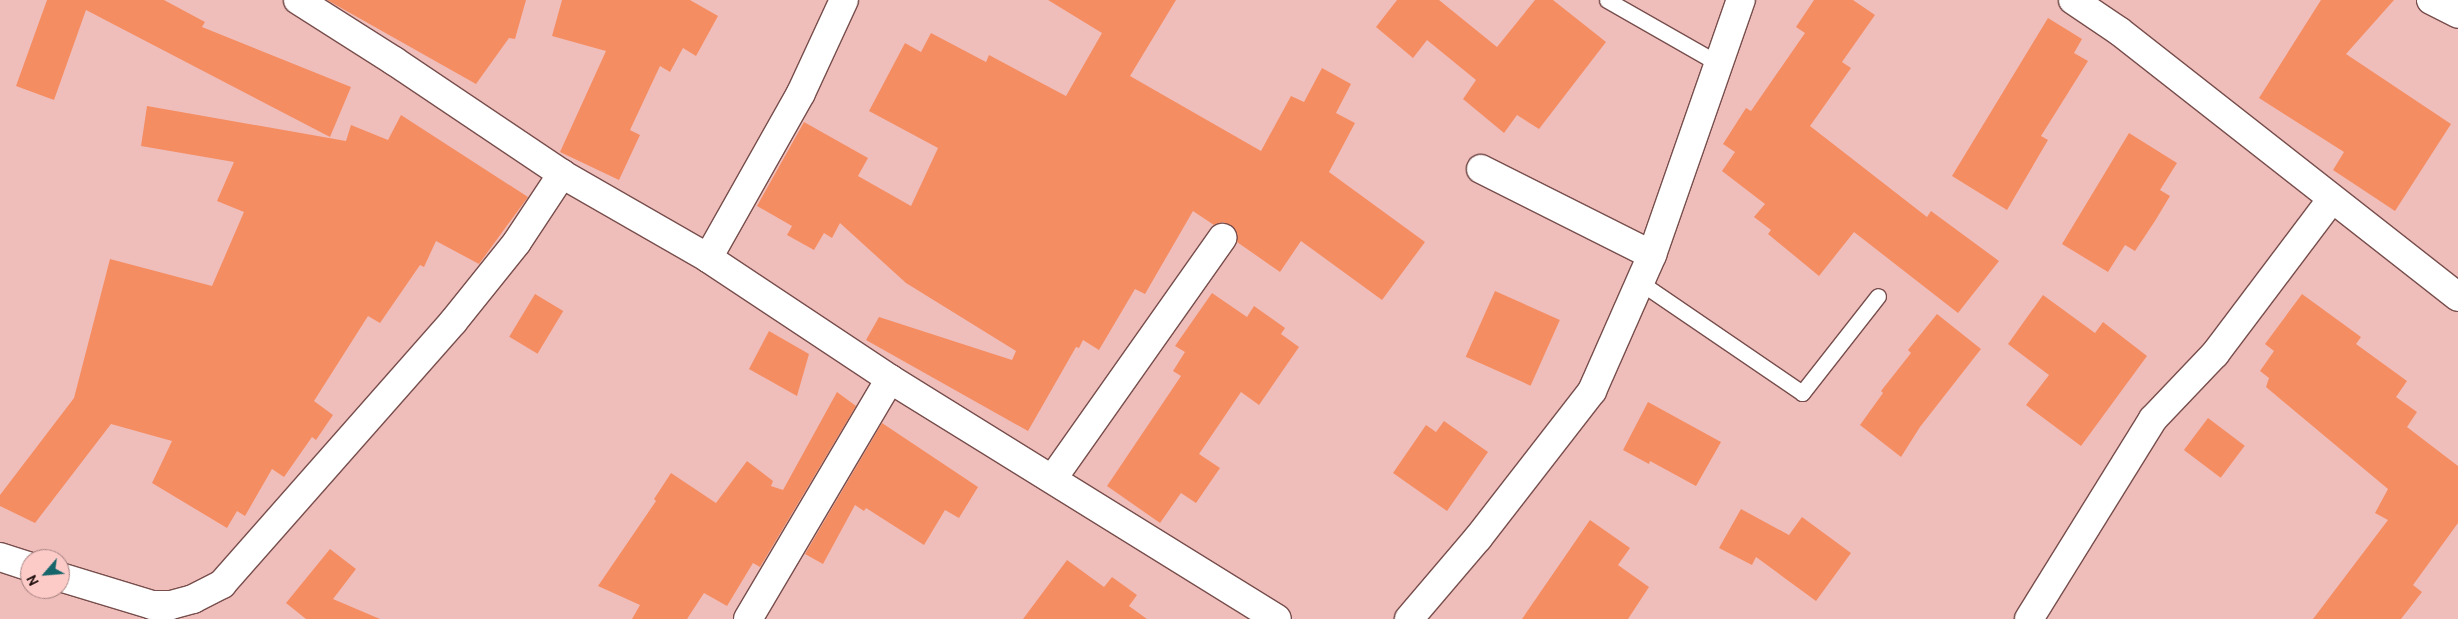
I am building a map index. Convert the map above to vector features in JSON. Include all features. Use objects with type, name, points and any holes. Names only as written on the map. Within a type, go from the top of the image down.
[{"type":"street","points":[[298,0],[394,61],[562,174],[708,258],[890,379],[1053,478],[1277,619]]},
{"type":"street","points":[[708,258],[801,93],[844,0]]},
{"type":"street","points":[[1409,619],[1478,538],[1592,391],[1652,255],[1741,0]]},
{"type":"street","points":[[2073,0],[2120,31],[2458,298]]},
{"type":"street","points":[[2431,0],[2458,14]]},
{"type":"street","points":[[1482,170],[1652,255]]},
{"type":"street","points":[[70,580],[152,605],[171,605],[194,599],[222,584],[453,322],[517,242],[562,174]]},
{"type":"street","points":[[2029,619],[2153,419],[2215,354],[2332,199]]},
{"type":"street","points":[[1053,478],[1222,238]]},
{"type":"street","points":[[748,619],[890,379]]},
{"type":"lane","points":[[1607,0],[1720,64]]},
{"type":"lane","points":[[1640,283],[1802,393],[1878,296]]},
{"type":"building","points":[[47,0],[164,0],[205,22],[202,27],[351,87],[330,137],[86,10],[54,100],[16,86]]},
{"type":"building","points":[[327,0],[526,0],[515,39],[509,38],[476,84]]},
{"type":"building","points":[[562,0],[690,0],[718,16],[696,56],[683,48],[670,72],[660,66],[630,130],[640,135],[619,180],[560,152],[606,51],[552,36]]},
{"type":"building","points":[[1048,0],[1176,0],[1130,76],[1261,151],[1291,96],[1304,102],[1322,68],[1351,84],[1336,113],[1355,123],[1329,172],[1425,242],[1382,300],[1301,241],[1280,272],[1237,242],[1236,232],[1231,226],[1223,222],[1214,225],[1193,211],[1145,294],[1135,289],[1099,350],[1083,340],[1079,348],[1076,347],[1028,431],[866,340],[879,317],[1012,360],[1016,351],[906,283],[840,223],[832,238],[824,233],[814,250],[787,235],[792,226],[757,206],[804,122],[868,158],[858,176],[911,206],[938,148],[869,111],[905,43],[921,52],[931,33],[986,62],[989,55],[1066,96],[1102,33]]},
{"type":"building","points":[[1397,0],[1439,0],[1497,47],[1535,0],[1553,0],[1606,42],[1539,129],[1517,115],[1504,133],[1463,99],[1476,80],[1427,40],[1413,58],[1376,27]]},
{"type":"building","points":[[1814,0],[1853,0],[1875,15],[1842,62],[1851,68],[1810,126],[1927,217],[1931,211],[1999,261],[1958,313],[1854,232],[1819,276],[1768,234],[1771,230],[1754,217],[1765,204],[1722,171],[1735,152],[1723,144],[1746,108],[1751,111],[1805,33],[1796,27]]},
{"type":"building","points":[[2321,0],[2394,0],[2346,54],[2451,124],[2395,211],[2333,170],[2344,152],[2259,98]]},
{"type":"building","points":[[2048,18],[2082,39],[2074,53],[2088,61],[2041,136],[2048,140],[2007,210],[1952,176]]},
{"type":"building","points":[[147,106],[346,141],[351,125],[388,140],[401,115],[528,197],[479,264],[436,241],[424,267],[420,265],[380,323],[368,316],[314,401],[333,415],[316,440],[312,437],[284,477],[272,469],[245,516],[237,511],[227,528],[152,483],[172,441],[111,424],[35,523],[0,506],[0,495],[74,398],[110,259],[212,286],[244,212],[217,201],[234,162],[141,146]]},
{"type":"building","points":[[2129,133],[2177,163],[2160,190],[2170,196],[2155,221],[2135,251],[2125,245],[2108,272],[2062,244]]},
{"type":"building","points":[[1495,291],[1560,320],[1531,386],[1466,357]]},
{"type":"building","points":[[1212,293],[1247,317],[1254,306],[1285,328],[1281,334],[1299,347],[1259,405],[1241,392],[1199,454],[1220,468],[1196,503],[1181,493],[1160,523],[1107,486],[1181,376],[1173,371],[1185,352],[1175,346]]},
{"type":"building","points":[[535,294],[563,311],[538,354],[509,337]]},
{"type":"building","points":[[2302,294],[2361,337],[2356,344],[2407,381],[2396,397],[2417,412],[2407,427],[2458,466],[2458,523],[2413,585],[2422,592],[2401,619],[2313,619],[2388,520],[2375,513],[2388,489],[2266,387],[2269,378],[2260,371],[2274,351],[2265,344]]},
{"type":"building","points":[[2043,295],[2095,333],[2103,322],[2147,356],[2081,446],[2026,405],[2049,375],[2008,344]]},
{"type":"building","points":[[1937,314],[1981,349],[1920,427],[1901,457],[1860,425],[1883,393],[1881,391],[1911,353],[1908,350]]},
{"type":"building","points":[[769,331],[809,354],[797,396],[749,369]]},
{"type":"building","points":[[837,392],[856,406],[760,567],[753,563],[727,606],[704,593],[687,619],[632,619],[640,605],[598,586],[656,501],[654,499],[671,473],[716,503],[747,461],[773,481],[771,486],[783,490]]},
{"type":"building","points":[[1648,402],[1721,442],[1696,486],[1650,461],[1649,464],[1623,450]]},
{"type":"building","points":[[2208,418],[2245,446],[2221,478],[2184,450]]},
{"type":"building","points":[[1444,421],[1488,452],[1447,511],[1393,473],[1426,425],[1436,432]]},
{"type":"building","points":[[882,423],[978,487],[959,518],[945,510],[924,545],[866,508],[864,511],[855,505],[823,564],[805,554]]},
{"type":"building","points":[[1741,509],[1789,535],[1802,517],[1851,553],[1816,601],[1756,557],[1752,565],[1719,548]]},
{"type":"building","points":[[1590,520],[1630,548],[1618,565],[1649,587],[1628,619],[1522,619]]},
{"type":"building","points":[[330,549],[356,569],[333,599],[380,619],[306,619],[286,603]]},
{"type":"building","points":[[1067,560],[1104,587],[1112,577],[1137,595],[1129,606],[1147,619],[1023,619]]}]
